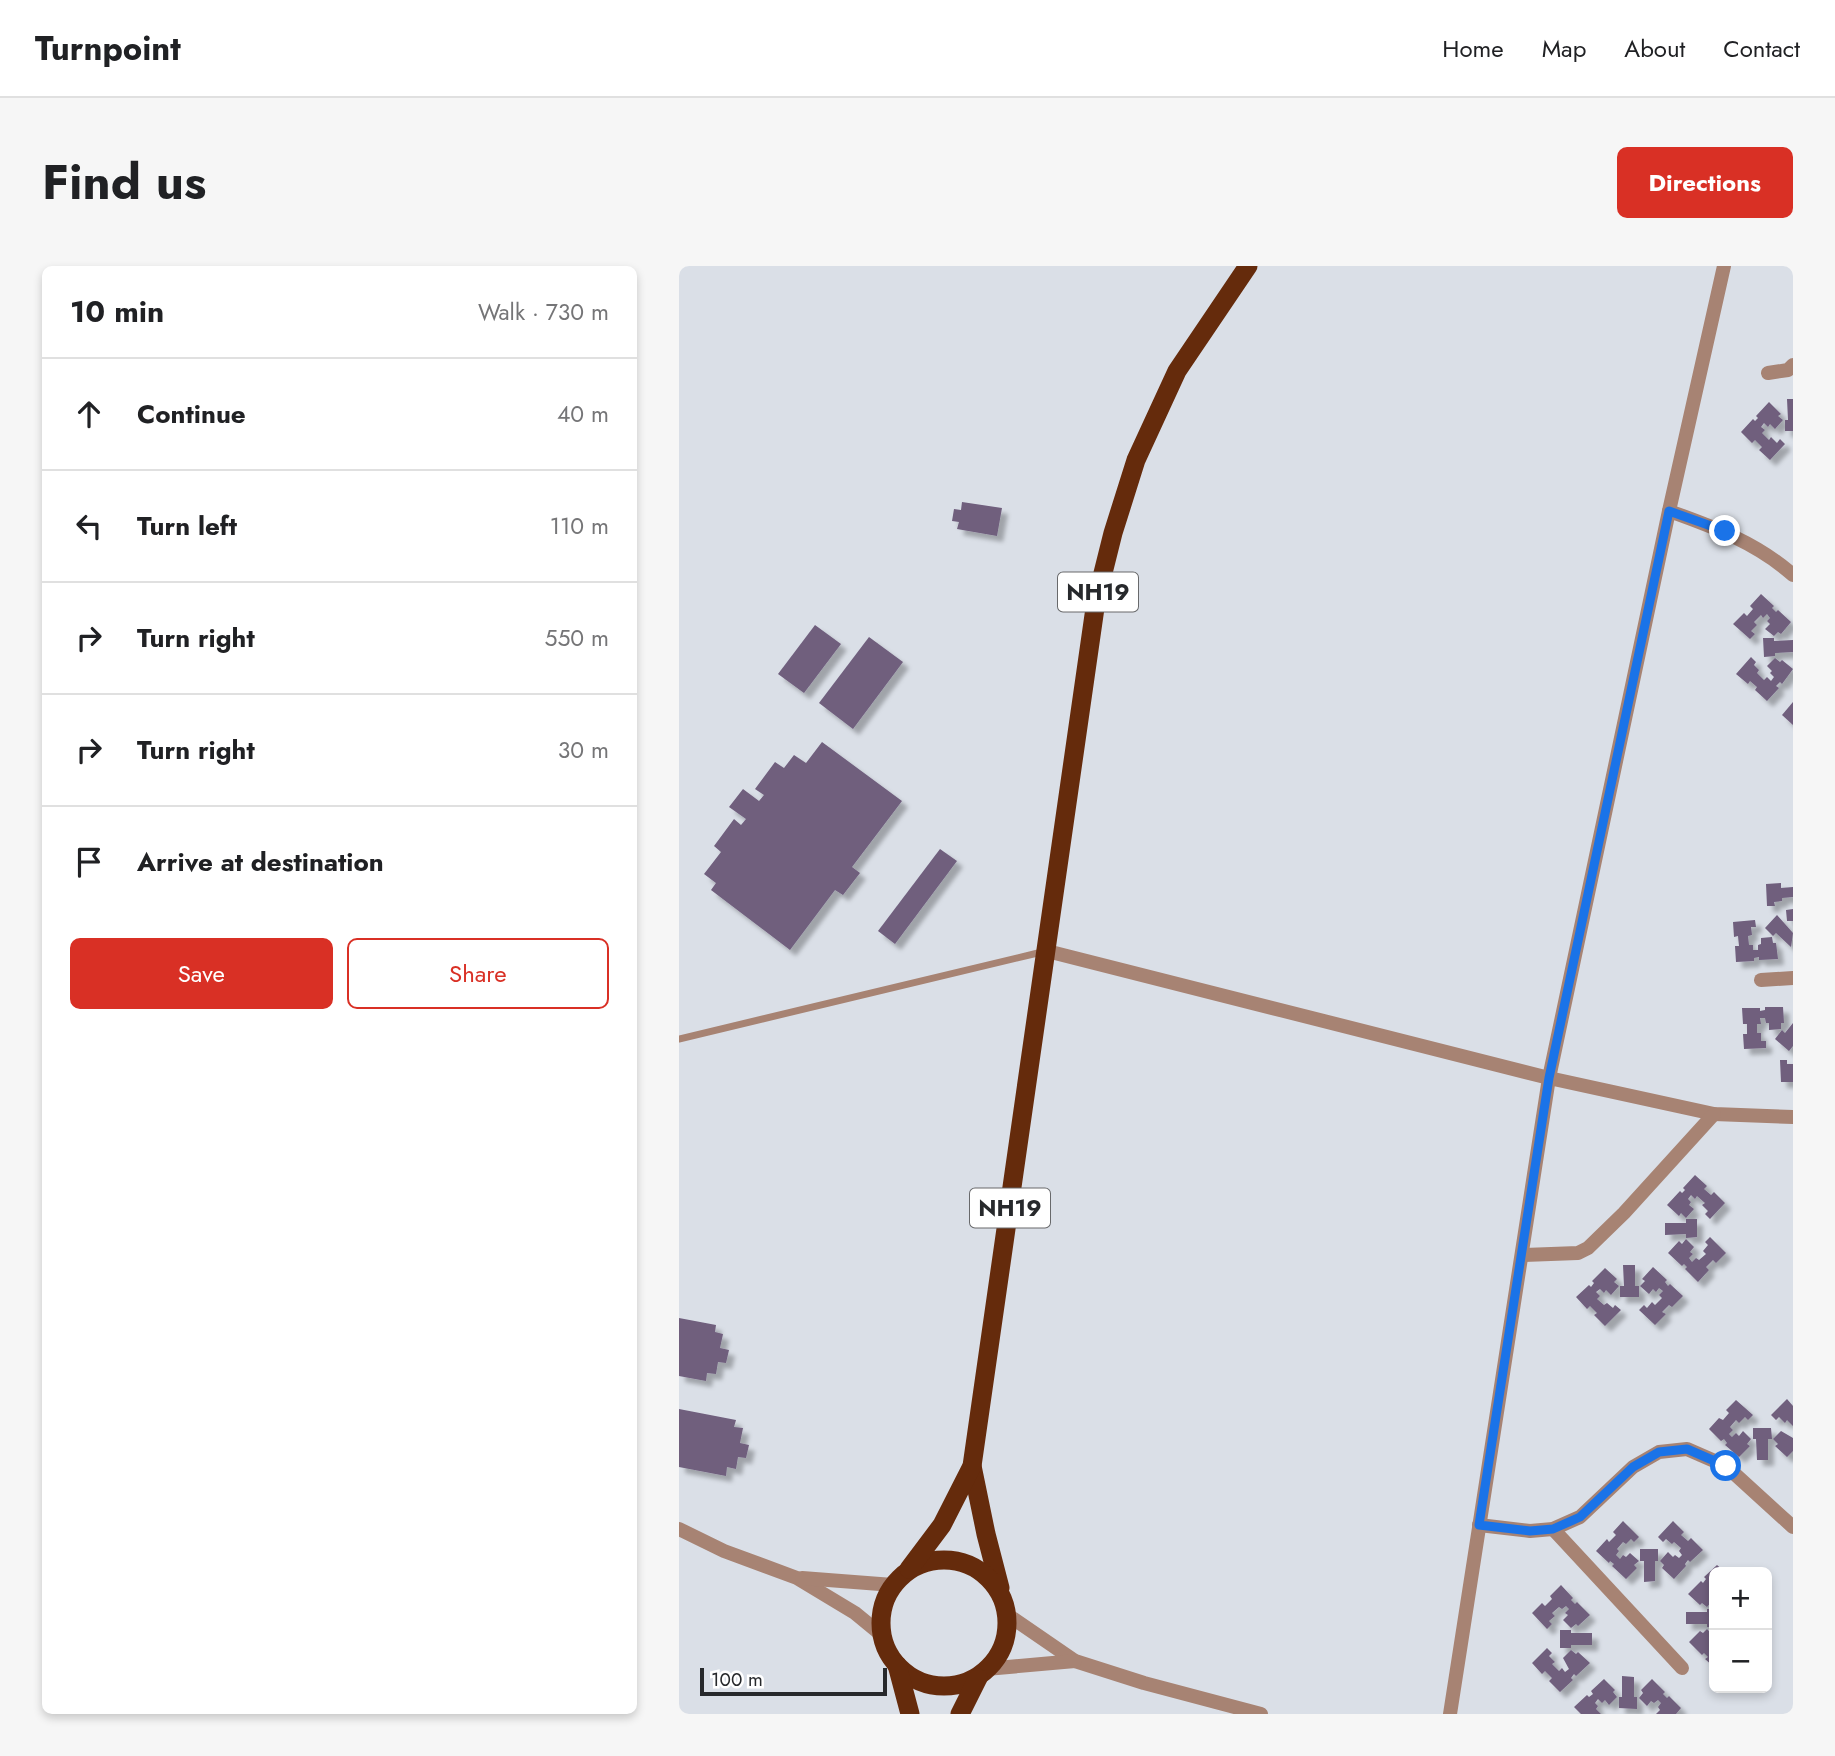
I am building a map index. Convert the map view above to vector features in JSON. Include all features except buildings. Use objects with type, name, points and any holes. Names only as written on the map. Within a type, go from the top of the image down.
[{"type":"highway","name":"NH19","points":[[910,1714],[897,1665],[883,1636],[883,1605],[893,1585],[943,1525],[972,1466],[1096,601],[1113,533],[1136,460],[1177,371],[1248,266]]},
{"type":"highway","name":"NH19","points":[[960,1714],[982,1674],[999,1655],[1006,1638],[1003,1604],[972,1466]]},
{"type":"highway","name":"NH19","points":[[909,1569],[930,1560],[953,1560],[973,1566],[990,1579],[1003,1604]]},
{"type":"highway","points":[[897,1665],[914,1678],[934,1685],[953,1686],[982,1674]]},
{"type":"street","points":[[1450,1714],[1549,1078],[1669,511],[1724,266]]},
{"type":"street","points":[[1768,373],[1788,370],[1793,365]]},
{"type":"street","points":[[1669,511],[1725,531],[1772,557],[1793,575]]},
{"type":"street","points":[[1047,951],[1549,1078],[1714,1114],[1793,1117]]},
{"type":"street","points":[[1761,980],[1793,978]]},
{"type":"street","points":[[1522,1255],[1578,1253],[1588,1248],[1624,1213],[1714,1114]]},
{"type":"street","points":[[1479,1525],[1530,1531],[1553,1529],[1580,1517],[1633,1467],[1659,1452],[1687,1449],[1726,1466],[1793,1527]]},
{"type":"street","points":[[679,1529],[724,1551],[797,1578],[855,1613],[883,1636]]},
{"type":"street","points":[[1553,1529],[1682,1668]]},
{"type":"street","points":[[797,1578],[893,1585]]},
{"type":"street","points":[[1003,1604],[1075,1661],[1144,1683],[1261,1714]]},
{"type":"street","points":[[982,1674],[1075,1661]]},
{"type":"lane","points":[[679,1039],[1047,951]]},
{"type":"route","points":[[1725,531],[1669,511],[1549,1078],[1479,1525],[1530,1531],[1553,1529],[1580,1517],[1633,1467],[1659,1452],[1687,1449],[1726,1466]]}]
